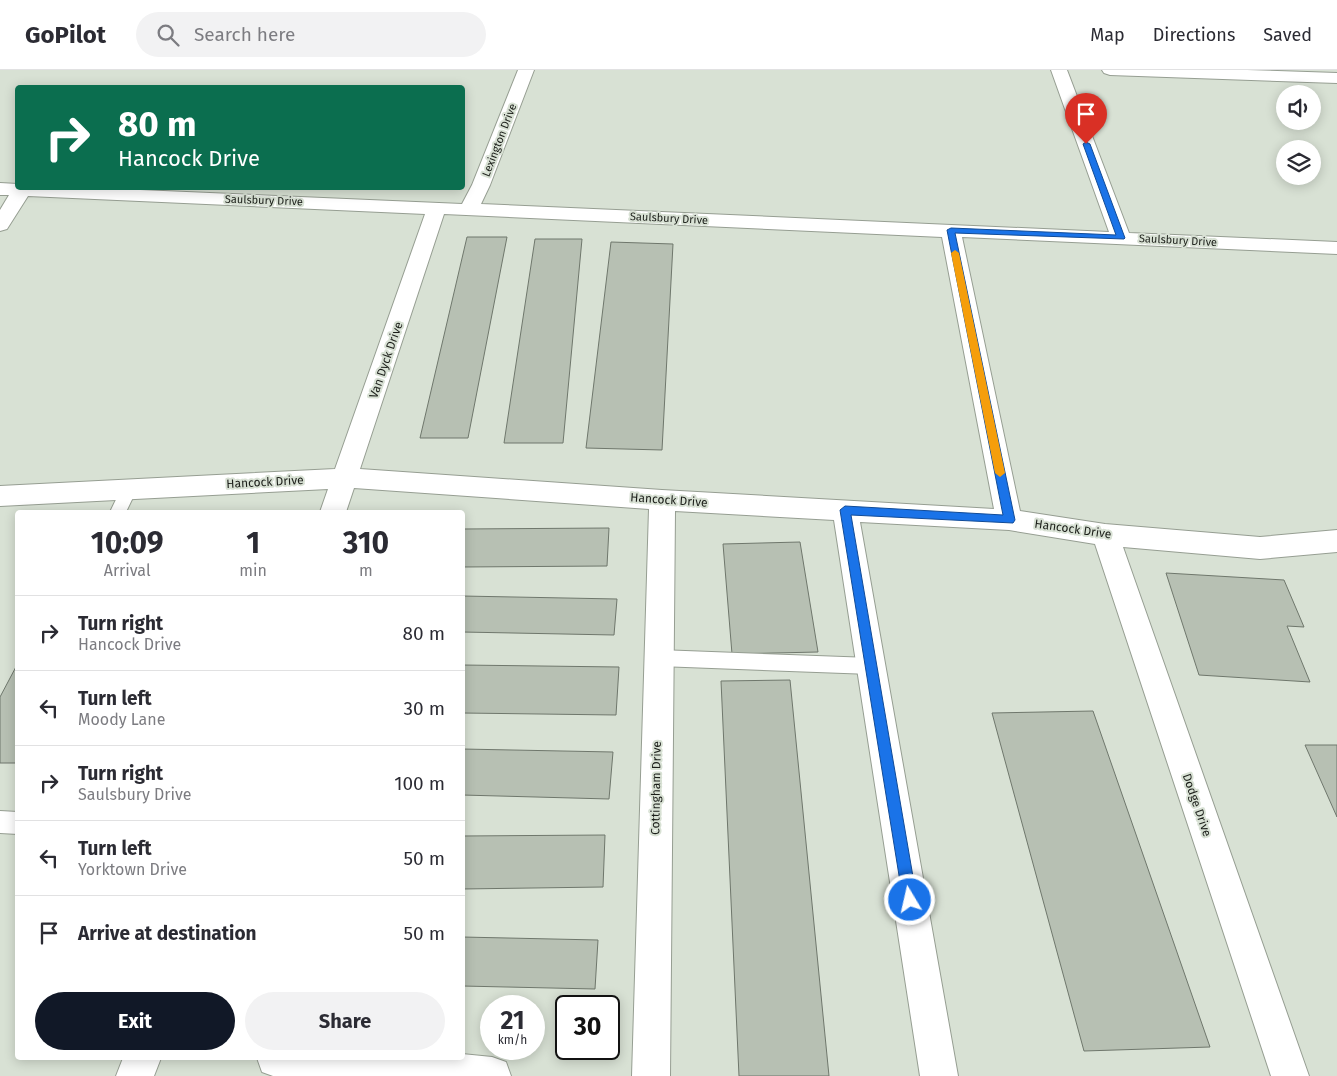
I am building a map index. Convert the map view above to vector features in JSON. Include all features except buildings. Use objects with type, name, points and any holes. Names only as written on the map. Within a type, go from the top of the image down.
[{"type":"street","name":"Lexington Drive","points":[[469,209],[482,185],[526,70]]},
{"type":"street","points":[[1059,70],[1121,238]]},
{"type":"street","points":[[1110,70],[1337,78]]},
{"type":"street","name":"Saulsbury Drive","points":[[0,189],[15,190]]},
{"type":"street","name":"Saulsbury Drive","points":[[22,190],[1121,238],[1334,253]]},
{"type":"street","points":[[0,225],[22,190]]},
{"type":"street","name":"Van Dyck Drive","points":[[334,510],[437,208]]},
{"type":"street","points":[[951,230],[1009,520]]},
{"type":"street","name":"Hancock Drive","points":[[0,496],[345,478],[662,500],[1009,520],[1105,535],[1260,548],[1337,541]]},
{"type":"street","name":"Cottingham Drive","points":[[650,1076],[662,500]]},
{"type":"street","points":[[845,510],[939,1076]]},
{"type":"street","name":"Dodge Drive","points":[[1105,535],[1290,1076]]},
{"type":"street","points":[[135,1076],[141,1060]]},
{"type":"street","points":[[300,1060],[492,1076]]},
{"type":"lane","points":[[119,510],[129,489]]},
{"type":"lane","points":[[659,658],[871,666]]},
{"type":"lane","points":[[0,822],[15,824]]},
{"type":"slow traffic","points":[[955,253],[1000,473]]},
{"type":"route","points":[[910,900],[845,510],[1009,520],[951,230],[1121,238],[1086,144]]}]
